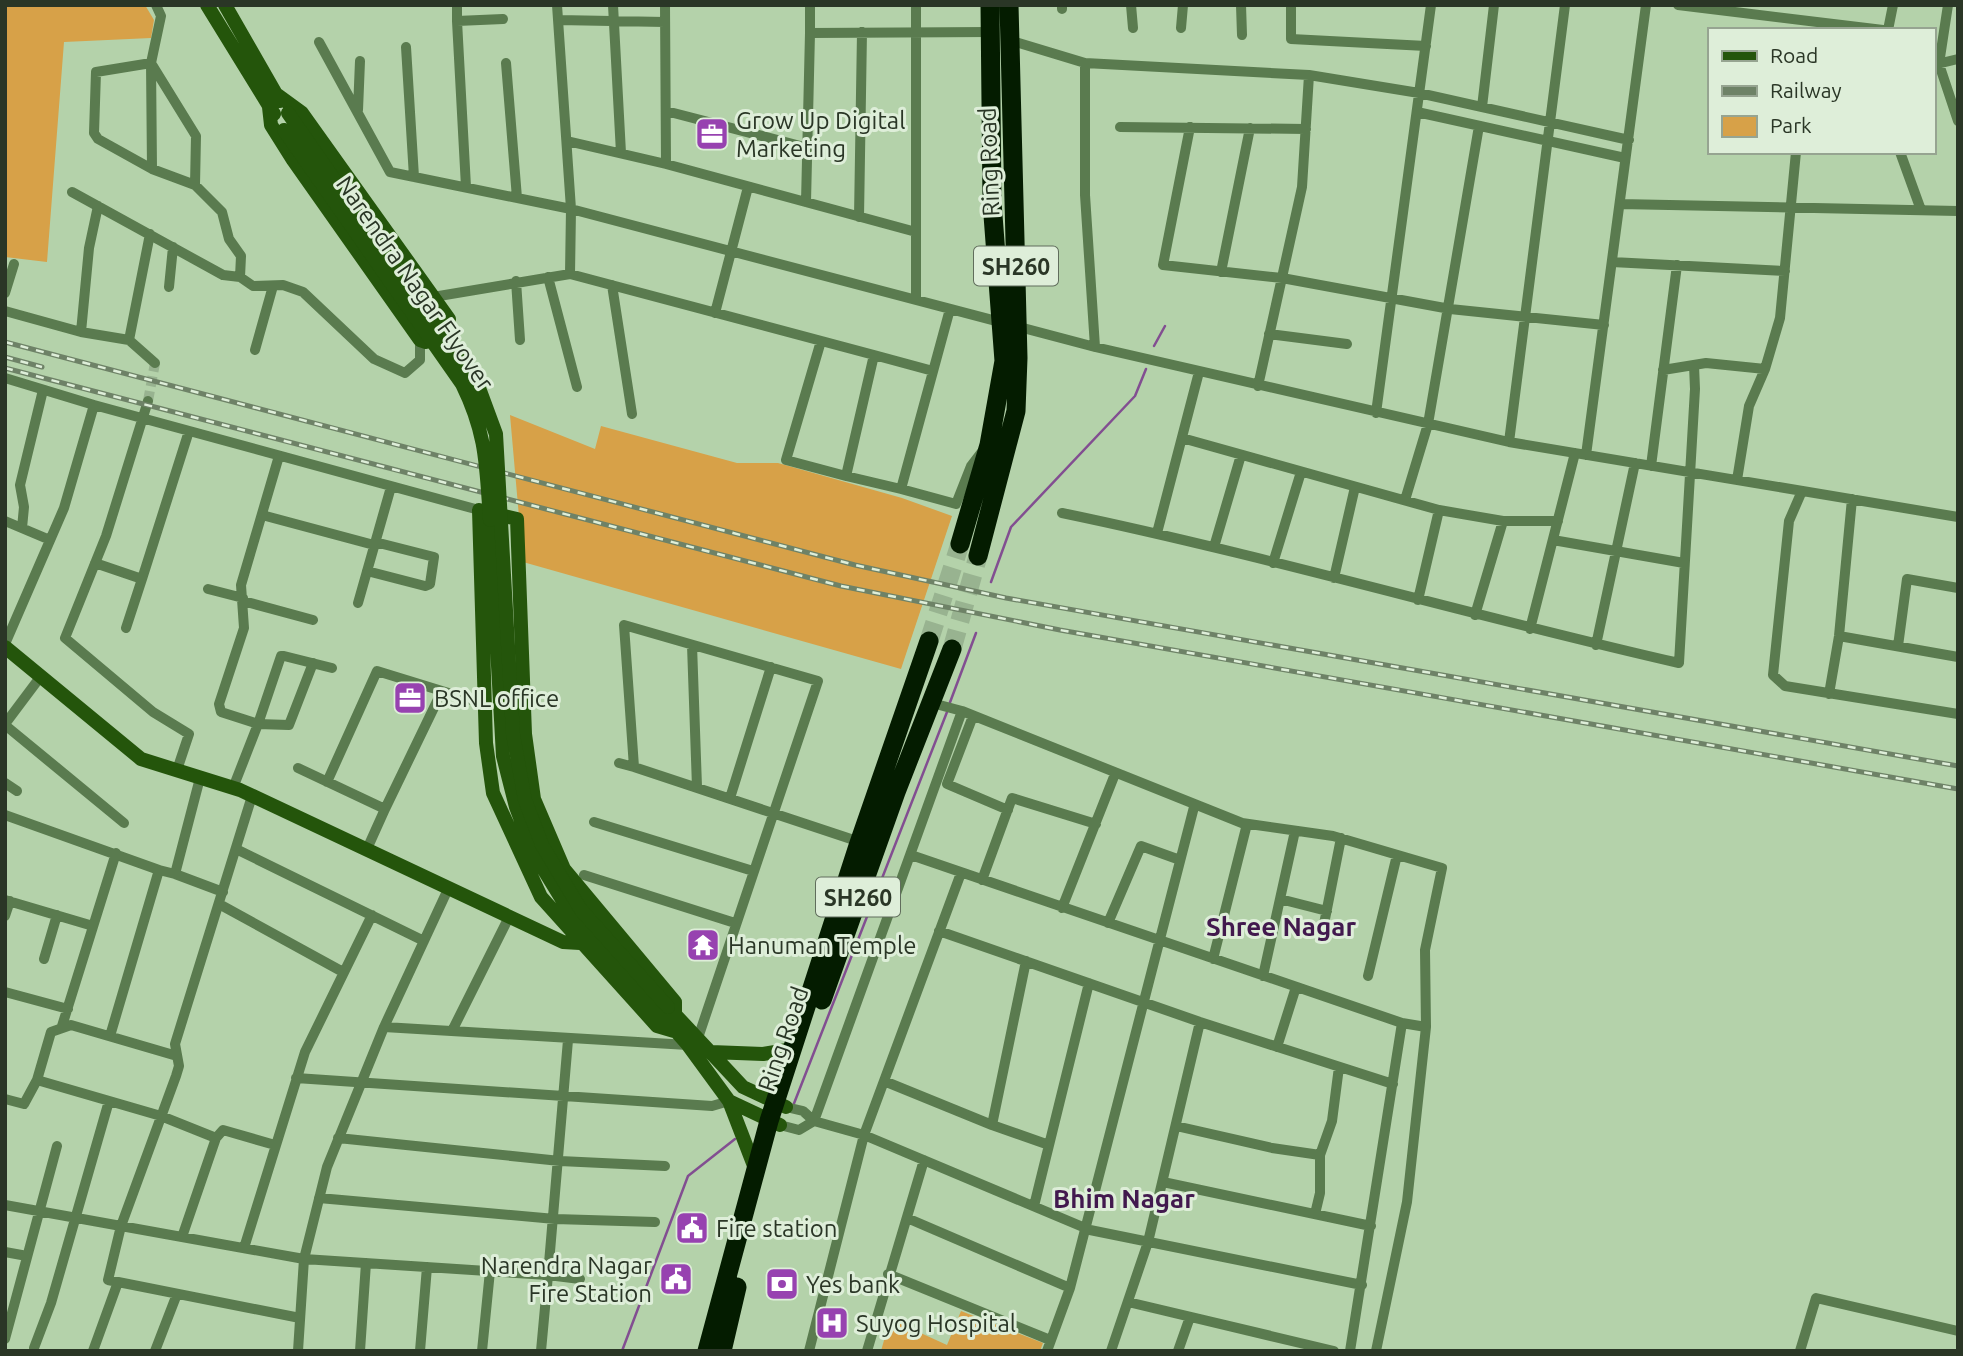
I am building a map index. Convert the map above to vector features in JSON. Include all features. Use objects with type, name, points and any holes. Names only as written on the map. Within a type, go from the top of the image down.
[{"type":"highway","name":"Ring Road","points":[[979,520],[1016,411],[1009,325],[992,202],[990,5]]},
{"type":"highway","name":"Ring Road","points":[[979,520],[1009,325],[1009,5]]},
{"type":"highway","name":"SH260","points":[[960,544],[979,520]]},
{"type":"highway","name":"SH260","points":[[978,556],[979,520]]},
{"type":"highway","name":"Ring Road","points":[[722,1351],[793,1049],[929,641]]},
{"type":"highway","name":"Ring Road","points":[[707,1351],[755,1171],[870,863],[938,704],[952,649]]},
{"type":"main road","points":[[207,5],[272,100],[302,113],[357,194],[449,319],[448,323],[426,342],[421,340],[271,125],[272,100],[225,5]]},
{"type":"main road","name":"Narendra Nagar Flyover","points":[[272,100],[288,113],[465,365],[484,400],[497,445],[513,734],[525,800],[542,845],[581,910],[670,1018]]},
{"type":"main road","name":"Narendra Nagar Flyover","points":[[272,100],[284,130],[462,384],[478,416],[484,438],[489,506],[498,715],[503,756],[516,807],[533,852],[566,906],[670,1018]]},
{"type":"main road","points":[[479,510],[517,519],[525,734],[534,799],[565,869],[675,1002],[670,1018],[657,1026],[541,897],[493,793],[486,743],[479,510]]},
{"type":"main road","points":[[5,645],[141,759],[233,788],[449,887],[509,918],[563,942],[580,943]]},
{"type":"main road","points":[[670,1018],[693,1041],[711,1052],[743,1087],[778,1114]]},
{"type":"main road","points":[[693,1041],[729,1101],[755,1171]]},
{"type":"main road","points":[[711,1052],[763,1054],[793,1049]]},
{"type":"main road","points":[[729,1101],[778,1114]]},
{"type":"street","points":[[152,169],[151,63],[161,16],[156,5]]},
{"type":"street","points":[[457,5],[466,187]]},
{"type":"street","points":[[557,5],[571,209],[570,274]]},
{"type":"street","points":[[613,5],[621,153]]},
{"type":"street","points":[[665,5],[666,164]]},
{"type":"street","points":[[806,202],[810,5]]},
{"type":"street","points":[[916,5],[916,300]]},
{"type":"street","points":[[1131,5],[1133,28]]},
{"type":"street","points":[[1181,28],[1183,5]]},
{"type":"street","points":[[1241,5],[1242,35]]},
{"type":"street","points":[[1292,5],[1291,38],[1426,46]]},
{"type":"street","points":[[1376,413],[1431,5]]},
{"type":"street","points":[[1482,107],[1494,5]]},
{"type":"street","points":[[1509,442],[1565,5]]},
{"type":"street","points":[[1530,629],[1558,521],[1581,454],[1604,325],[1646,5]]},
{"type":"street","points":[[1678,5],[1866,28]]},
{"type":"street","points":[[1787,18],[1789,5]]},
{"type":"street","points":[[1888,28],[1893,5]]},
{"type":"street","points":[[1948,5],[1936,64],[1958,121]]},
{"type":"street","points":[[457,21],[503,19]]},
{"type":"street","points":[[558,20],[665,22]]},
{"type":"street","points":[[859,217],[862,32]]},
{"type":"street","points":[[810,33],[990,32]]},
{"type":"street","points":[[1009,40],[1085,63],[1309,75],[1482,107],[1625,158]]},
{"type":"street","points":[[319,42],[390,172],[571,209],[1095,347],[1376,413],[1509,442],[1958,517]]},
{"type":"street","points":[[406,47],[414,177]]},
{"type":"street","points":[[1936,64],[1958,59]]},
{"type":"street","points":[[358,113],[360,61]]},
{"type":"street","points":[[151,63],[96,72],[94,133],[152,169],[195,185],[222,212],[229,239],[241,256],[240,277]]},
{"type":"street","points":[[151,63],[197,136],[195,185]]},
{"type":"street","points":[[506,63],[517,198]]},
{"type":"street","points":[[1085,63],[1085,195],[1095,347]]},
{"type":"street","points":[[1258,386],[1302,187],[1309,75]]},
{"type":"street","points":[[666,111],[808,148]]},
{"type":"street","points":[[1417,111],[1479,126],[1629,140]]},
{"type":"street","points":[[1405,500],[1428,424],[1450,309],[1479,126]]},
{"type":"street","points":[[1120,127],[1306,129]]},
{"type":"street","points":[[1190,127],[1163,265],[1282,278],[1450,309],[1604,325]]},
{"type":"street","points":[[1221,272],[1250,128]]},
{"type":"street","points":[[566,141],[666,164],[916,232]]},
{"type":"street","points":[[1737,480],[1749,406],[1765,369],[1780,318],[1796,154]]},
{"type":"street","points":[[1901,154],[1921,210]]},
{"type":"street","points":[[715,313],[748,187]]},
{"type":"street","points":[[72,192],[223,275],[240,277],[253,286],[273,286],[303,292],[374,359],[405,373],[420,360],[421,340]]},
{"type":"street","points":[[1620,204],[1958,211]]},
{"type":"street","points":[[81,332],[89,248],[98,206]]},
{"type":"street","points":[[129,340],[150,234]]},
{"type":"street","points":[[169,287],[173,247]]},
{"type":"street","points":[[1612,262],[1785,271]]},
{"type":"street","points":[[5,293],[14,264]]},
{"type":"street","points":[[1651,466],[1677,265]]},
{"type":"street","points":[[433,297],[570,274],[933,371]]},
{"type":"street","points":[[548,277],[578,387]]},
{"type":"street","points":[[516,281],[520,340]]},
{"type":"street","points":[[612,285],[632,414]]},
{"type":"street","points":[[256,350],[273,286]]},
{"type":"street","points":[[901,489],[950,309]]},
{"type":"street","points":[[5,311],[81,332],[129,340],[155,363]]},
{"type":"street","points":[[1269,334],[1347,344]]},
{"type":"street","points":[[821,341],[786,460],[956,504],[971,466],[989,445]]},
{"type":"street","points":[[846,476],[874,355]]},
{"type":"street","points":[[1663,370],[1706,363],[1765,369]]},
{"type":"street","points":[[1062,513],[1157,533],[1530,629],[1679,663],[1695,389],[1694,365]]},
{"type":"street","points":[[1157,533],[1199,372]]},
{"type":"street","points":[[5,378],[144,419],[479,510]]},
{"type":"street","points":[[22,528],[24,507],[20,485],[43,390]]},
{"type":"street","points":[[148,401],[95,563],[65,638],[153,712],[189,734],[177,770]]},
{"type":"street","points":[[5,645],[64,508],[94,405]]},
{"type":"street","points":[[126,628],[189,431]]},
{"type":"street","points":[[1182,439],[1439,510],[1503,521],[1558,521]]},
{"type":"street","points":[[1214,547],[1241,455]]},
{"type":"street","points":[[279,456],[241,585],[244,628],[219,709],[258,724],[289,725],[313,663]]},
{"type":"street","points":[[1596,645],[1635,463]]},
{"type":"street","points":[[1273,563],[1301,472]]},
{"type":"street","points":[[1334,578],[1355,486]]},
{"type":"street","points":[[358,603],[391,487]]},
{"type":"street","points":[[1802,491],[1789,521],[1773,676],[1785,686],[1958,714]]},
{"type":"street","points":[[1829,694],[1839,636],[1852,499]]},
{"type":"street","points":[[1418,600],[1439,510]]},
{"type":"street","points":[[262,515],[434,557],[430,584],[425,586],[367,571]]},
{"type":"street","points":[[1475,615],[1503,521]]},
{"type":"street","points":[[5,522],[50,540]]},
{"type":"street","points":[[1553,540],[1616,554],[1684,563]]},
{"type":"street","points":[[95,563],[142,579]]},
{"type":"street","points":[[1898,646],[1907,579],[1958,588]]},
{"type":"street","points":[[208,589],[313,620]]},
{"type":"street","points":[[384,1027],[453,1029],[568,1040],[693,1041],[818,681],[624,625],[634,767]]},
{"type":"street","points":[[1839,636],[1958,657]]},
{"type":"street","points":[[692,645],[697,787]]},
{"type":"street","points":[[233,788],[281,656],[332,668]]},
{"type":"street","points":[[730,798],[771,667]]},
{"type":"street","points":[[327,782],[377,671],[485,704]]},
{"type":"street","points":[[41,676],[5,725],[124,823]]},
{"type":"street","points":[[367,849],[442,691]]},
{"type":"street","points":[[938,704],[964,712],[1194,807],[1247,824],[1341,838],[1442,868],[1425,950],[1426,1027],[1408,1202],[1376,1351]]},
{"type":"street","points":[[964,712],[947,784],[1008,810]]},
{"type":"street","points":[[778,1114],[799,1129],[814,1121],[964,712]]},
{"type":"street","points":[[619,763],[860,842]]},
{"type":"street","points":[[298,768],[385,809]]},
{"type":"street","points":[[1062,908],[1115,774]]},
{"type":"street","points":[[174,874],[200,778]]},
{"type":"street","points":[[5,783],[17,791]]},
{"type":"street","points":[[252,796],[175,1044],[179,1066],[121,1226],[108,1280],[300,1318]]},
{"type":"street","points":[[982,880],[1008,810],[1016,797],[1096,824]]},
{"type":"street","points":[[888,1274],[1048,1346],[1070,1288],[1194,807]]},
{"type":"street","points":[[5,814],[223,892]]},
{"type":"street","points":[[594,822],[753,871]]},
{"type":"street","points":[[1213,959],[1247,824]]},
{"type":"street","points":[[1263,976],[1295,831]]},
{"type":"street","points":[[1324,924],[1341,838]]},
{"type":"street","points":[[1108,923],[1141,846],[1180,860]]},
{"type":"street","points":[[236,849],[424,941]]},
{"type":"street","points":[[62,1026],[116,853]]},
{"type":"street","points":[[911,855],[1402,1023],[1426,1027]]},
{"type":"street","points":[[1368,976],[1397,855]]},
{"type":"street","points":[[110,1036],[159,870]]},
{"type":"street","points":[[809,1351],[864,1135],[961,873]]},
{"type":"street","points":[[584,875],[735,923]]},
{"type":"street","points":[[298,1351],[304,1259],[338,1138],[384,1027],[449,887]]},
{"type":"street","points":[[1280,900],[1326,911]]},
{"type":"street","points":[[5,916],[8,901],[93,926]]},
{"type":"street","points":[[219,904],[343,972]]},
{"type":"street","points":[[44,959],[57,915]]},
{"type":"street","points":[[244,1248],[305,1052],[372,915]]},
{"type":"street","points":[[453,1029],[509,918]]},
{"type":"street","points":[[939,931],[1200,1022],[1393,1084]]},
{"type":"street","points":[[992,1125],[1026,961]]},
{"type":"street","points":[[1034,1206],[1089,983]]},
{"type":"street","points":[[1277,1046],[1296,987]]},
{"type":"street","points":[[5,992],[68,1009]]},
{"type":"street","points":[[1111,1351],[1148,1242],[1200,1022]]},
{"type":"street","points":[[1350,1351],[1402,1023]]},
{"type":"street","points":[[5,1099],[24,1104],[37,1080],[51,1032],[62,1026],[71,1025],[177,1056]]},
{"type":"street","points":[[541,1351],[555,1219],[568,1040]]},
{"type":"street","points":[[1315,1214],[1320,1193],[1320,1155],[1332,1121],[1339,1066]]},
{"type":"street","points":[[296,1079],[712,1106],[729,1101]]},
{"type":"street","points":[[37,1080],[161,1116],[216,1138]]},
{"type":"street","points":[[884,1081],[1049,1145]]},
{"type":"street","points":[[34,1348],[51,1303],[109,1101]]},
{"type":"street","points":[[778,1114],[803,1111],[814,1121],[864,1135],[1086,1228],[1362,1284]]},
{"type":"street","points":[[1175,1126],[1272,1148],[1320,1155]]},
{"type":"street","points":[[182,1237],[216,1138],[223,1130],[275,1145]]},
{"type":"street","points":[[338,1138],[560,1161],[665,1166]]},
{"type":"street","points":[[5,1339],[57,1146]]},
{"type":"street","points":[[867,1351],[888,1274],[925,1160]]},
{"type":"street","points":[[1163,1182],[1371,1226]]},
{"type":"street","points":[[319,1198],[555,1219],[655,1222]]},
{"type":"street","points":[[5,1205],[304,1259],[580,1279]]},
{"type":"street","points":[[907,1217],[1070,1288]]},
{"type":"street","points":[[5,1252],[27,1256]]},
{"type":"street","points":[[360,1351],[366,1263]]},
{"type":"street","points":[[420,1351],[427,1267]]},
{"type":"street","points":[[482,1351],[490,1271]]},
{"type":"street","points":[[93,1351],[118,1282]]},
{"type":"street","points":[[155,1351],[177,1294]]},
{"type":"street","points":[[1800,1351],[1815,1298],[1958,1331]]},
{"type":"street","points":[[1128,1302],[1334,1351]]},
{"type":"street","points":[[1178,1351],[1190,1317]]},
{"type":"green space","points":[[5,5],[145,5],[154,20],[151,38],[64,42],[47,262],[5,257]]},
{"type":"green space","points":[[510,415],[595,449],[601,426],[737,463],[778,463],[902,498],[952,516],[901,669],[523,562]]},
{"type":"green space","points":[[961,1311],[1043,1343],[1040,1351],[881,1351],[890,1319],[947,1345]]},
{"type":"waterway","points":[[1154,346],[1165,326]]},
{"type":"waterway","points":[[991,582],[1011,527],[1135,396],[1146,369]]},
{"type":"waterway","points":[[949,705],[976,633]]},
{"type":"waterway","points":[[793,1106],[947,712]]},
{"type":"waterway","points":[[622,1351],[688,1176],[735,1139]]},
{"type":"tunnel","points":[[148,401],[155,363]]},
{"type":"tunnel","points":[[929,641],[960,544]]},
{"type":"tunnel","points":[[952,649],[978,556]]},
{"type":"railway","points":[[5,342],[855,565],[1006,598],[1958,766]]},
{"type":"railway","points":[[5,357],[42,367]]},
{"type":"railway","points":[[5,368],[841,586],[1060,630],[1958,789]]},
{"type":"place","name":"Grow Up Digital Marketing","points":[[712,134]]},
{"type":"place","name":"BSNL office","points":[[410,698]]},
{"type":"place","name":"Hanuman Temple","points":[[703,945]]},
{"type":"place","name":"Fire station","points":[[692,1228]]},
{"type":"place","name":"Narendra Nagar Fire Station","points":[[676,1279]]},
{"type":"place","name":"Yes bank","points":[[782,1284]]},
{"type":"place","name":"Suyog Hospital","points":[[832,1323]]},
{"type":"district","name":"Shree Nagar","points":[[1281,926]]},
{"type":"district","name":"Bhim Nagar","points":[[1124,1198]]}]
